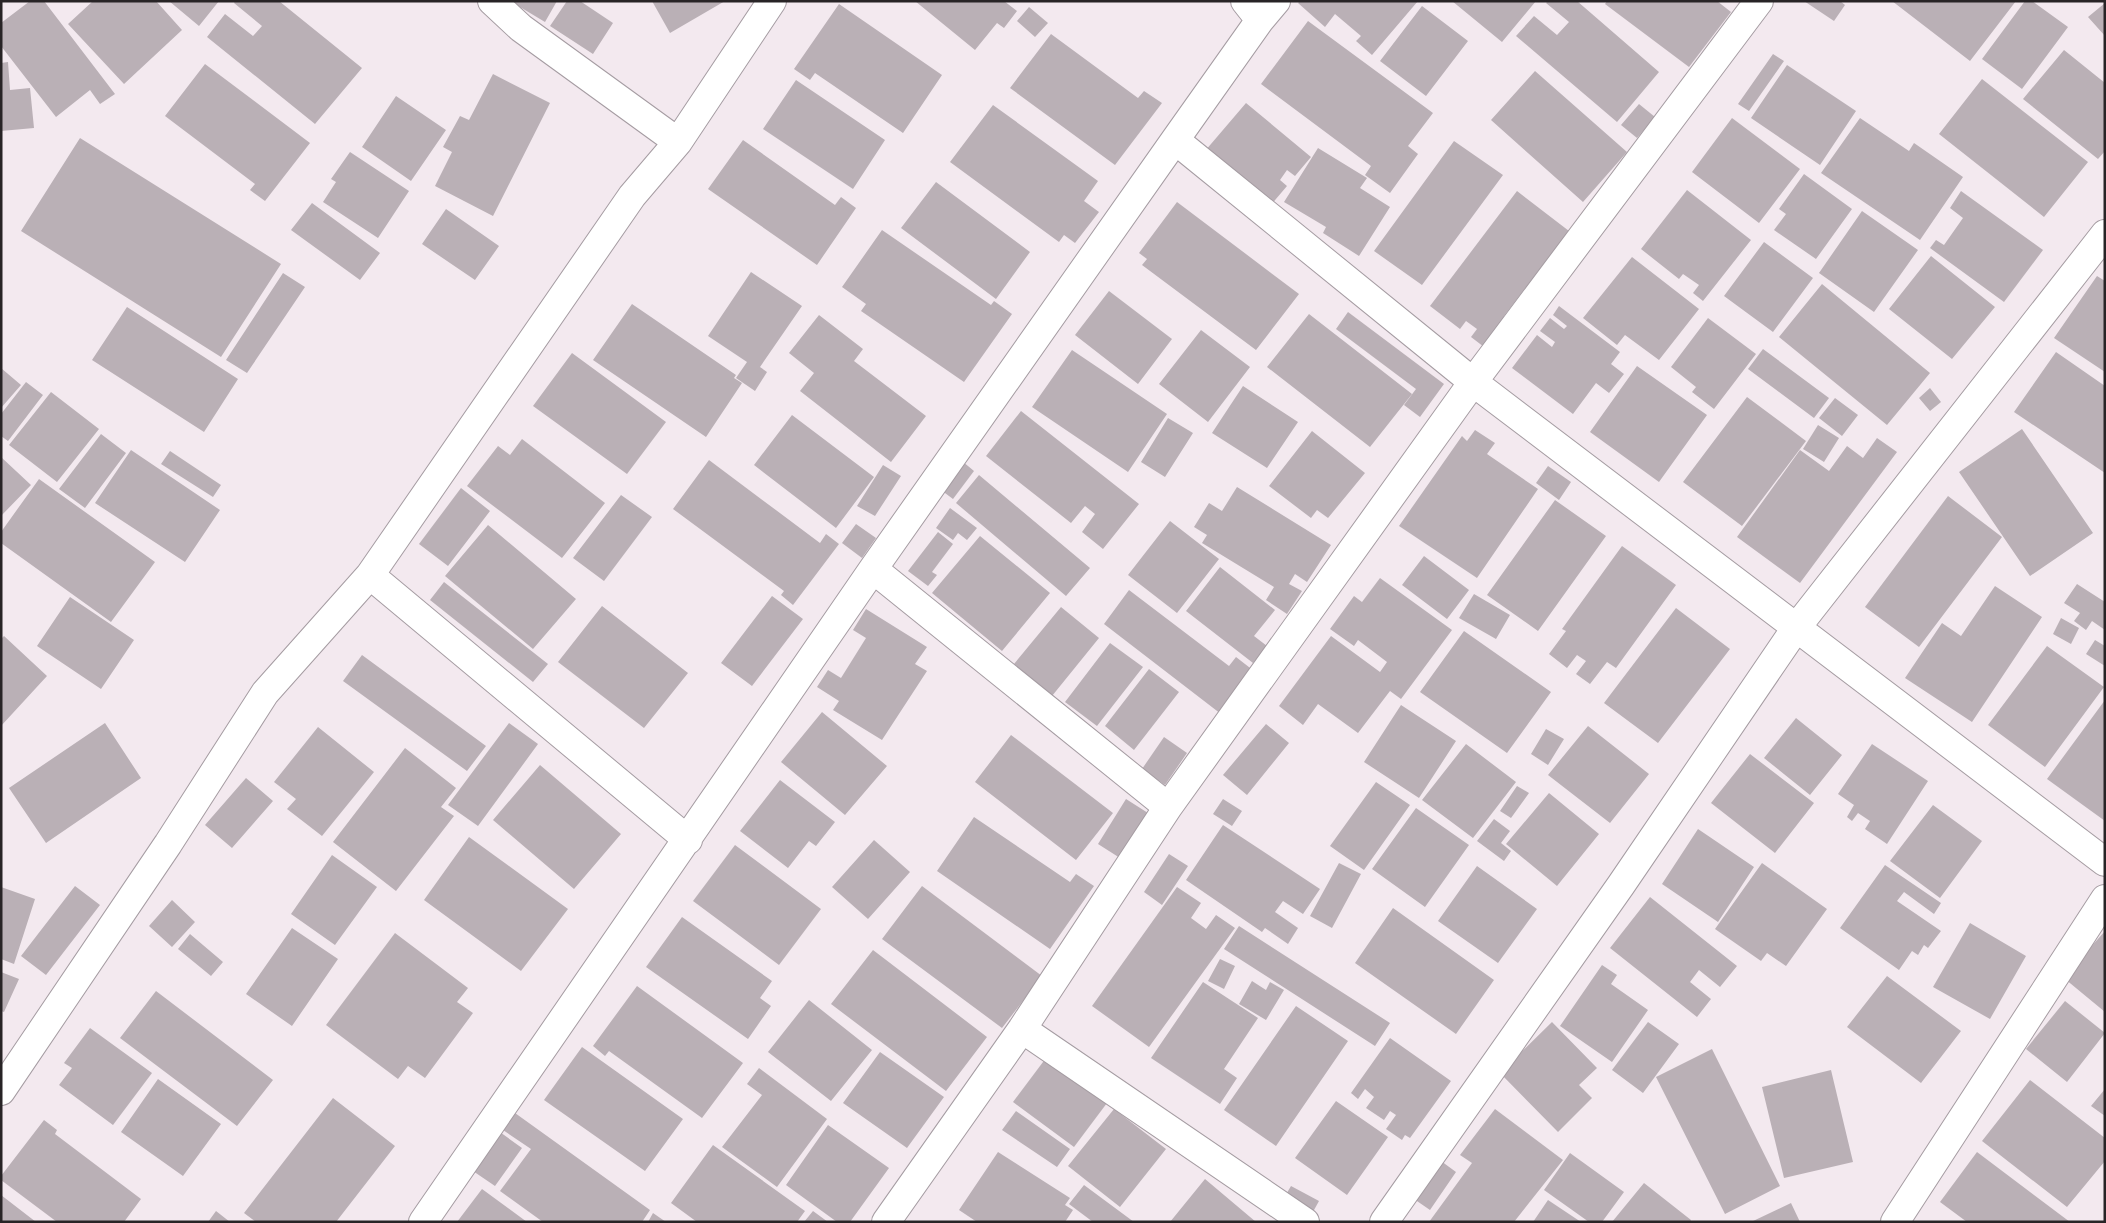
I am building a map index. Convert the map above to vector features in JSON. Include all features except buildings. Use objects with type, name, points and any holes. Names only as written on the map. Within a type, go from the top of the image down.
[{"type":"street","points":[[492,1],[521,28],[678,142]]},
{"type":"street","points":[[1,1091],[168,844],[265,693],[370,575],[632,196],[678,142],[772,1]]},
{"type":"street","points":[[886,1222],[1022,1029],[1168,807],[1473,382],[1759,1]]},
{"type":"street","points":[[423,1222],[873,569],[1175,140],[1260,8]]},
{"type":"street","points":[[1175,140],[1473,382],[2105,862]]},
{"type":"street","points":[[1384,1222],[1615,893],[1796,628],[2105,234]]},
{"type":"street","points":[[873,569],[1168,807]]},
{"type":"street","points":[[370,575],[688,840]]},
{"type":"street","points":[[1895,1222],[2105,898]]},
{"type":"street","points":[[1022,1029],[1305,1222]]}]
